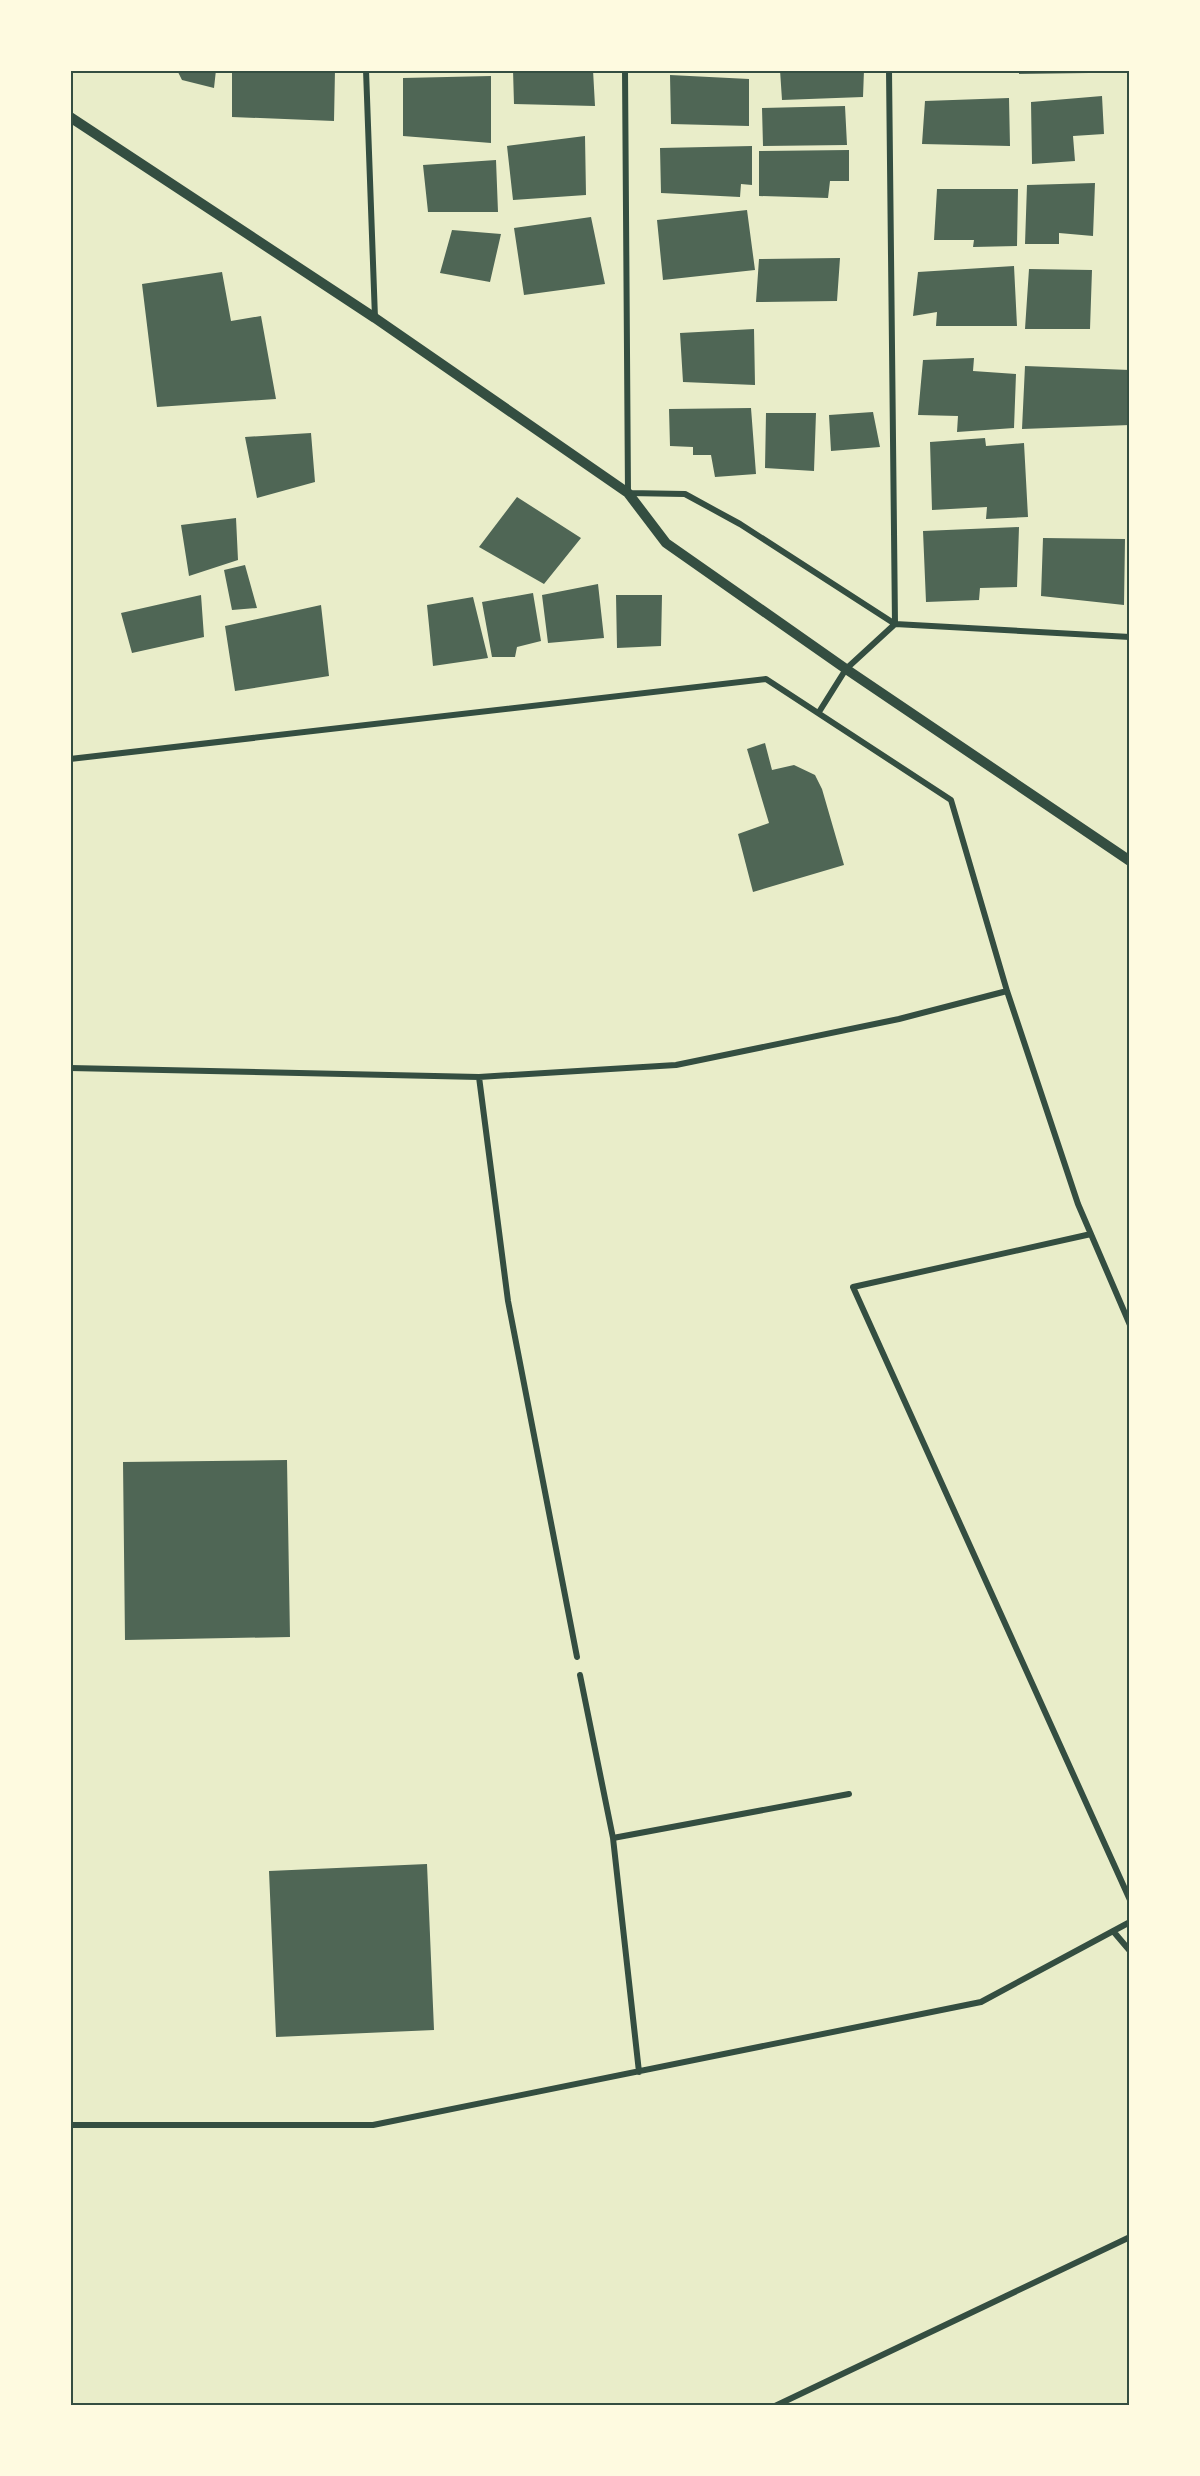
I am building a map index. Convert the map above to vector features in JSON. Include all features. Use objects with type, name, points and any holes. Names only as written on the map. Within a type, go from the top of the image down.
[{"type":"street","points":[[366,70],[375,318]]},
{"type":"street","points":[[625,70],[628,493]]},
{"type":"street","points":[[819,712],[846,669],[895,624],[889,70]]},
{"type":"street","points":[[70,117],[375,318],[628,493],[666,543],[846,669],[1130,861]]},
{"type":"street","points":[[628,493],[685,494],[740,524],[895,624],[1130,637]]},
{"type":"street","points":[[70,759],[766,679],[951,800],[1006,991],[1078,1204],[1130,1324]]},
{"type":"street","points":[[70,1068],[479,1077],[676,1065],[900,1019],[1006,991]]},
{"type":"street","points":[[479,1077],[508,1301],[577,1657]]},
{"type":"street","points":[[1091,1234],[853,1287],[1130,1900]]},
{"type":"street","points":[[580,1675],[613,1838],[639,2072]]},
{"type":"street","points":[[613,1838],[849,1794]]},
{"type":"street","points":[[70,2125],[373,2125],[981,2002],[1130,1922]]},
{"type":"street","points":[[1113,1931],[1130,1951]]},
{"type":"street","points":[[775,2406],[1130,2237]]},
{"type":"building","points":[[177,70],[216,70],[214,88],[182,80]]},
{"type":"building","points":[[232,70],[335,70],[334,121],[232,117]]},
{"type":"building","points":[[513,70],[593,70],[595,106],[514,104]]},
{"type":"building","points":[[780,70],[864,70],[863,97],[782,100]]},
{"type":"building","points":[[1019,70],[1089,70],[1089,73],[1019,74]]},
{"type":"building","points":[[670,75],[749,79],[749,126],[671,124]]},
{"type":"building","points":[[491,76],[491,143],[403,136],[403,78]]},
{"type":"building","points":[[1102,96],[1104,134],[1073,136],[1075,161],[1032,164],[1031,102]]},
{"type":"building","points":[[1009,98],[1010,146],[922,144],[925,101]]},
{"type":"building","points":[[845,106],[847,145],[763,146],[762,108]]},
{"type":"building","points":[[585,136],[586,195],[513,200],[507,146]]},
{"type":"building","points":[[752,146],[752,185],[741,184],[740,197],[661,193],[660,148]]},
{"type":"building","points":[[849,150],[849,181],[830,181],[828,198],[759,196],[759,151]]},
{"type":"building","points":[[496,160],[498,212],[428,212],[423,165]]},
{"type":"building","points":[[1095,183],[1093,236],[1059,233],[1059,244],[1025,244],[1027,185]]},
{"type":"building","points":[[937,189],[1018,189],[1017,246],[973,247],[974,240],[934,240]]},
{"type":"building","points":[[747,210],[755,270],[663,280],[657,220]]},
{"type":"building","points":[[591,217],[605,284],[524,295],[514,228]]},
{"type":"building","points":[[452,230],[501,234],[490,282],[440,273]]},
{"type":"building","points":[[840,258],[837,301],[756,302],[759,259]]},
{"type":"building","points":[[1014,266],[1017,326],[936,326],[937,312],[913,316],[918,272]]},
{"type":"building","points":[[1029,269],[1092,270],[1090,329],[1025,329]]},
{"type":"building","points":[[222,272],[231,321],[261,316],[276,399],[157,407],[142,284]]},
{"type":"building","points":[[754,329],[755,385],[683,382],[680,333]]},
{"type":"building","points":[[974,358],[973,371],[1016,374],[1014,428],[957,432],[958,416],[918,415],[923,360]]},
{"type":"building","points":[[1025,366],[1130,370],[1130,425],[1022,429]]},
{"type":"building","points":[[751,408],[756,474],[715,477],[711,455],[693,455],[693,447],[670,446],[669,409]]},
{"type":"building","points":[[873,412],[880,447],[831,451],[829,415]]},
{"type":"building","points":[[766,413],[816,413],[814,471],[765,468]]},
{"type":"building","points":[[311,433],[315,482],[257,498],[245,437]]},
{"type":"building","points":[[985,438],[986,446],[1024,443],[1028,517],[986,519],[987,507],[932,510],[930,442]]},
{"type":"building","points":[[517,497],[581,538],[544,584],[479,547]]},
{"type":"building","points":[[236,518],[238,560],[189,576],[181,525]]},
{"type":"building","points":[[1019,527],[1017,587],[980,588],[979,600],[926,602],[923,531]]},
{"type":"building","points":[[1043,538],[1125,539],[1124,605],[1041,596]]},
{"type":"building","points":[[245,565],[257,608],[232,610],[224,570]]},
{"type":"building","points":[[598,584],[604,638],[548,643],[542,595]]},
{"type":"building","points":[[533,593],[541,641],[517,647],[515,657],[492,657],[482,602]]},
{"type":"building","points":[[201,595],[204,637],[132,653],[121,613]]},
{"type":"building","points":[[616,595],[662,595],[661,646],[617,648]]},
{"type":"building","points":[[473,597],[488,658],[433,666],[427,605]]},
{"type":"building","points":[[321,605],[329,676],[235,691],[225,626]]},
{"type":"building","points":[[765,743],[772,770],[794,765],[815,775],[822,789],[844,865],[753,892],[738,834],[769,823],[747,749]]},
{"type":"building","points":[[287,1460],[290,1637],[125,1640],[123,1462]]},
{"type":"building","points":[[427,1864],[434,2030],[276,2037],[269,1871]]}]
